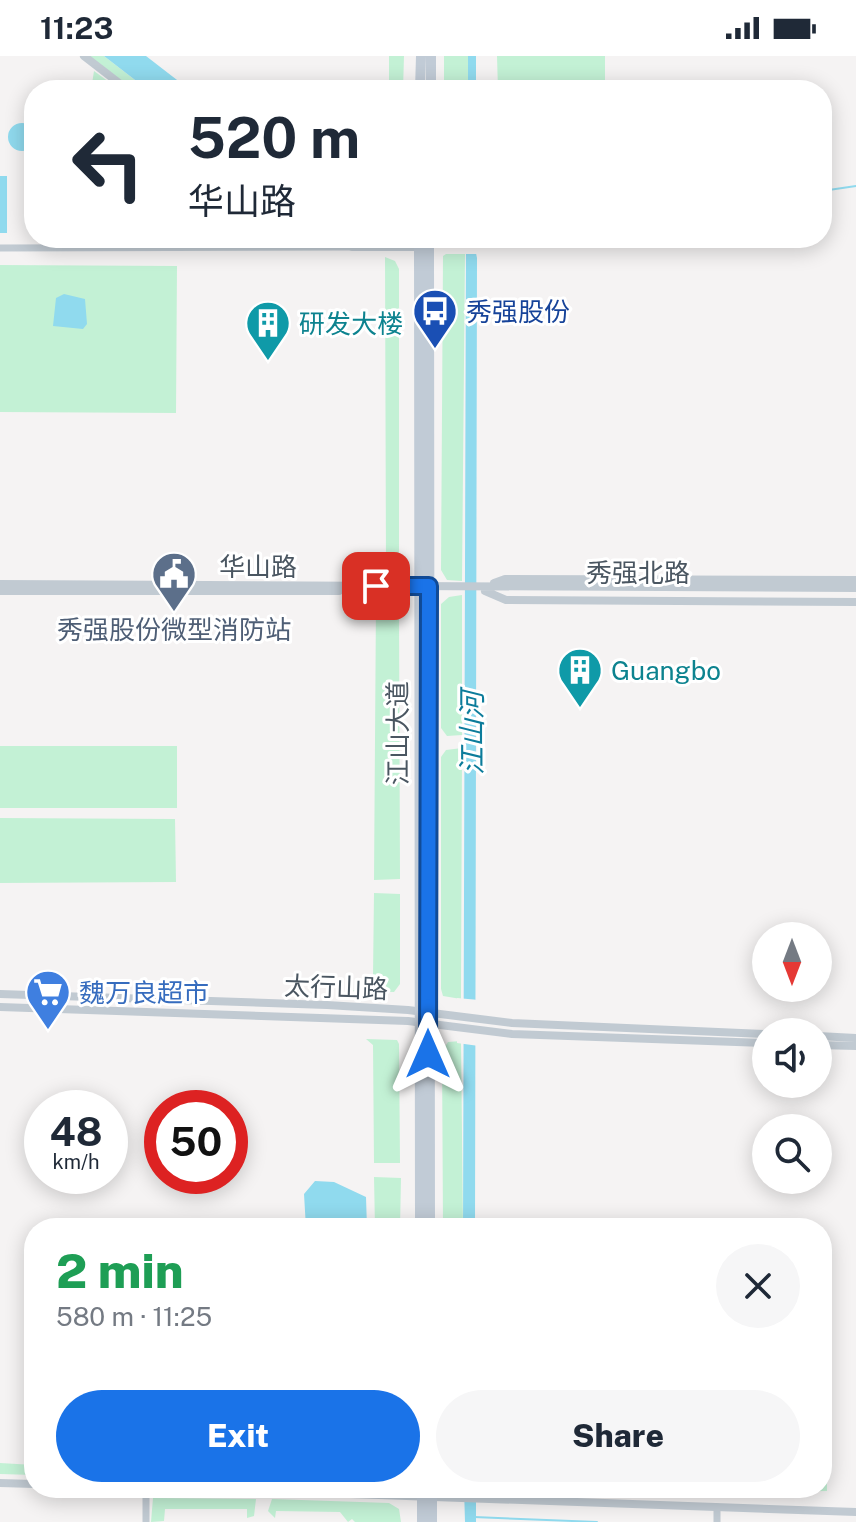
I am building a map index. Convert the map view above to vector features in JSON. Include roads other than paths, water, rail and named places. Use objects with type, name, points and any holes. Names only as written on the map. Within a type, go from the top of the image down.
[{"type":"main road","points":[[420,80],[421,56]]},
{"type":"main road","points":[[431,56],[431,80]]},
{"type":"main road","name":"江山大道","points":[[419,248],[425,588]]},
{"type":"main road","name":"江山大道","points":[[420,1218],[429,248]]},
{"type":"main road","name":"江山大道","points":[[423,1018],[430,1218]]},
{"type":"main road","points":[[422,1522],[426,1498]]},
{"type":"main road","points":[[428,1498],[432,1522]]},
{"type":"street","points":[[84,56],[115,80]]},
{"type":"street","points":[[0,248],[24,248]]},
{"type":"street","points":[[484,589],[505,579],[856,580]]},
{"type":"street","name":"华山路","points":[[0,584],[425,588]]},
{"type":"street","name":"华山路","points":[[0,591],[425,588]]},
{"type":"street","name":"秀强北路","points":[[425,588],[856,591]]},
{"type":"street","points":[[484,589],[506,600],[856,602]]},
{"type":"street","name":"太行山路","points":[[0,994],[423,1018],[453,1028],[486,1031],[752,1042]]},
{"type":"street","name":"太行山路","points":[[0,1007],[423,1018],[453,1016],[752,1033]]},
{"type":"street","points":[[832,1037],[856,1038]]},
{"type":"street","points":[[832,1045],[856,1046]]},
{"type":"street","points":[[0,1483],[24,1484]]},
{"type":"street","points":[[146,1498],[146,1522]]},
{"type":"street","points":[[543,1498],[856,1512]]},
{"type":"street","points":[[717,1507],[717,1522]]},
{"type":"water","points":[[104,56],[146,56],[177,80],[135,80]]},
{"type":"water","points":[[468,56],[476,56],[476,80],[468,80]]},
{"type":"water","points":[[22,123],[22,151],[12,147],[8,137],[12,127]]},
{"type":"water","points":[[0,176],[7,176],[7,233],[0,233]]},
{"type":"water","name":"江山河","points":[[466,248],[475,248],[475,1218],[463,1218]]},
{"type":"water","points":[[64,294],[85,299],[87,324],[83,329],[53,326],[56,298]]},
{"type":"water","points":[[315,1181],[334,1182],[366,1197],[367,1218],[305,1218],[304,1194]]},
{"type":"water","points":[[464,1498],[476,1498],[476,1522],[465,1522]]},
{"type":"waterway","points":[[832,190],[856,186]]},
{"type":"waterway","points":[[474,1517],[597,1522]]},
{"type":"place","name":"秀强股份","points":[[435,350]]},
{"type":"place","name":"研发大楼","points":[[268,362]]},
{"type":"place","name":"秀强股份微型消防站","points":[[174,613]]},
{"type":"place","name":"Guangbo","points":[[580,709]]},
{"type":"place","name":"魏万良超市","points":[[48,1031]]}]
